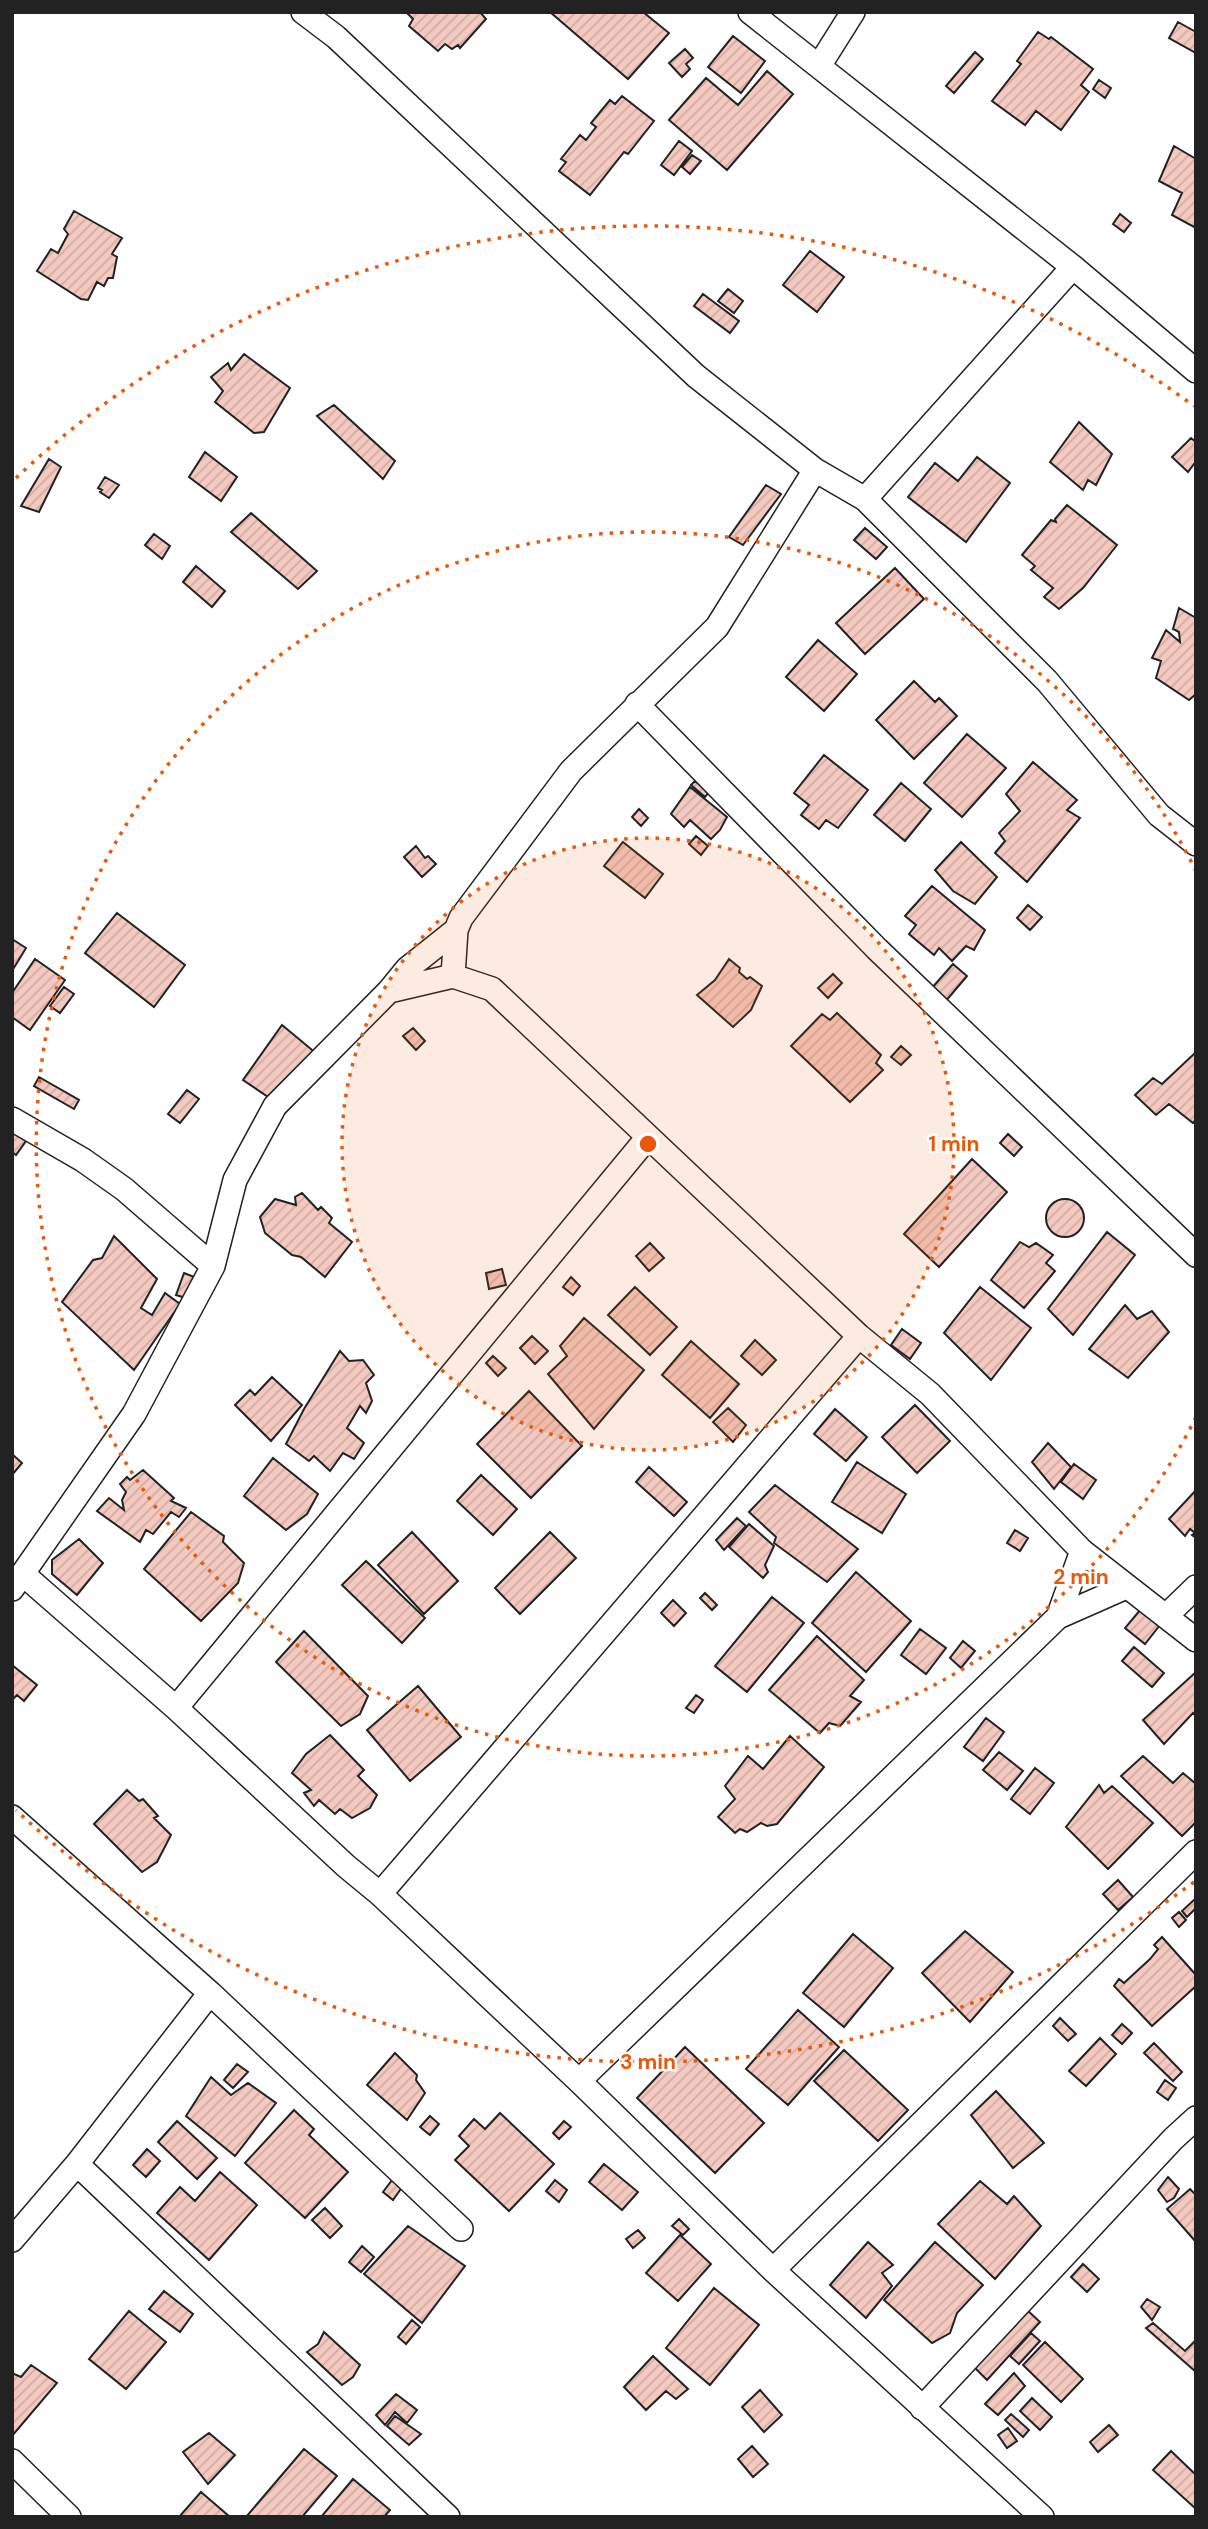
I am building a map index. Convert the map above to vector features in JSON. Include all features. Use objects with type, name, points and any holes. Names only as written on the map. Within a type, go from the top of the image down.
[{"type":"street","points":[[303,12],[336,37],[696,376],[815,470],[865,499],[1047,681],[1159,816],[1196,844]]},
{"type":"street","points":[[750,12],[1073,267],[1196,371]]},
{"type":"street","points":[[818,66],[853,12]]},
{"type":"street","points":[[865,499],[1073,267]]},
{"type":"street","points":[[453,976],[456,930],[461,918],[571,771],[717,627],[815,470]]},
{"type":"street","points":[[637,704],[877,949],[1196,1255]]},
{"type":"street","points":[[456,930],[407,969],[389,991],[275,1106],[235,1180],[213,1266],[134,1414],[18,1582],[176,1708],[346,1867],[380,1894],[579,2081],[773,2270],[1042,2517]]},
{"type":"street","points":[[389,991],[453,976],[492,989],[859,1336],[930,1394],[1082,1551],[1196,1640]]},
{"type":"street","points":[[12,1119],[83,1160],[124,1189],[213,1266]]},
{"type":"street","points":[[176,1708],[648,1137]]},
{"type":"street","points":[[380,1894],[859,1336]]},
{"type":"street","points":[[1058,1617],[1082,1551]]},
{"type":"street","points":[[579,2081],[1058,1617],[1126,1587]]},
{"type":"street","points":[[1166,1616],[1196,1587]]},
{"type":"street","points":[[12,1817],[210,1993],[461,2229]]},
{"type":"street","points":[[773,2270],[1196,1852]]},
{"type":"street","points":[[12,2240],[77,2164],[210,1993]]},
{"type":"street","points":[[922,2408],[1173,2139],[1196,2118]]},
{"type":"street","points":[[77,2164],[448,2517]]},
{"type":"street","points":[[12,2461],[69,2517]]},
{"type":"building","points":[[406,12],[480,12],[486,19],[460,48],[458,45],[452,49],[445,44],[438,51],[409,26],[413,19]]},
{"type":"building","points":[[550,12],[643,12],[669,33],[628,79]]},
{"type":"building","points":[[1178,22],[1196,32],[1196,53],[1169,38]]},
{"type":"building","points":[[1038,32],[1049,39],[1051,37],[1093,69],[1081,85],[1089,92],[1061,130],[1036,111],[1025,125],[992,101],[1021,64],[1017,61]]},
{"type":"building","points":[[733,36],[765,61],[741,93],[708,67]]},
{"type":"building","points":[[685,49],[693,58],[686,64],[690,69],[682,77],[669,63]]},
{"type":"building","points":[[975,52],[983,59],[954,93],[946,86]]},
{"type":"building","points":[[767,71],[793,94],[727,170],[669,120],[706,78],[738,105]]},
{"type":"building","points":[[1099,80],[1111,88],[1105,98],[1093,89]]},
{"type":"building","points":[[622,96],[654,121],[628,154],[624,152],[590,195],[559,171],[566,162],[561,159],[580,135],[586,140],[596,127],[591,123],[610,100],[615,104]]},
{"type":"building","points":[[679,141],[692,151],[674,175],[661,165]]},
{"type":"building","points":[[1174,146],[1196,159],[1194,227],[1172,215],[1182,193],[1159,181]]},
{"type":"building","points":[[692,155],[701,161],[690,174],[682,167]]},
{"type":"building","points":[[74,211],[122,238],[112,254],[117,257],[113,278],[108,278],[104,286],[97,282],[88,300],[81,299],[37,271],[51,249],[58,253],[68,234],[64,229]]},
{"type":"building","points":[[1120,214],[1131,223],[1124,232],[1113,224]]},
{"type":"building","points":[[810,251],[844,277],[817,312],[783,285]]},
{"type":"building","points":[[728,289],[743,301],[734,313],[718,301]]},
{"type":"building","points":[[703,294],[739,321],[730,333],[694,306]]},
{"type":"building","points":[[244,354],[290,388],[264,432],[254,433],[215,402],[223,391],[211,377],[228,363],[231,370]]},
{"type":"building","points":[[334,405],[395,461],[383,479],[317,416]]},
{"type":"building","points":[[1079,422],[1112,454],[1096,485],[1088,480],[1083,490],[1050,462]]},
{"type":"building","points":[[1191,438],[1196,442],[1196,465],[1188,472],[1172,457]]},
{"type":"building","points":[[205,452],[237,477],[221,501],[189,477]]},
{"type":"building","points":[[977,457],[1010,483],[966,542],[908,497],[935,463],[958,481]]},
{"type":"building","points":[[49,459],[61,467],[39,512],[21,506]]},
{"type":"building","points":[[105,477],[119,485],[109,498],[98,488]]},
{"type":"building","points":[[766,485],[781,494],[743,545],[729,537]]},
{"type":"building","points":[[1067,505],[1117,545],[1083,588],[1059,609],[1044,597],[1053,588],[1031,570],[1035,566],[1022,555],[1051,520],[1056,522],[1055,519]]},
{"type":"building","points":[[251,513],[317,571],[298,589],[231,532]]},
{"type":"building","points":[[865,528],[887,547],[876,559],[854,540]]},
{"type":"building","points":[[154,534],[170,546],[162,559],[145,545]]},
{"type":"building","points":[[196,566],[225,591],[212,607],[183,582]]},
{"type":"building","points":[[895,568],[924,599],[865,654],[836,623]]},
{"type":"building","points":[[1179,608],[1196,618],[1196,694],[1189,700],[1156,678],[1161,661],[1152,658],[1166,630],[1180,642],[1179,632],[1173,629]]},
{"type":"building","points":[[818,640],[857,674],[824,711],[786,677]]},
{"type":"building","points":[[914,681],[935,702],[939,698],[957,716],[914,759],[876,720]]},
{"type":"building","points":[[967,734],[1006,768],[962,817],[924,783]]},
{"type":"building","points":[[824,755],[868,790],[838,828],[826,820],[819,829],[801,815],[809,805],[794,793]]},
{"type":"building","points":[[1033,762],[1077,800],[1067,810],[1080,818],[1027,882],[995,853],[1005,841],[999,833],[1020,811],[1006,794]]},
{"type":"building","points":[[695,781],[709,792],[705,797],[691,785]]},
{"type":"building","points":[[901,783],[931,809],[905,841],[874,815]]},
{"type":"building","points":[[690,787],[727,817],[711,839],[690,820],[684,827],[671,814]]},
{"type":"building","points":[[639,809],[648,818],[641,826],[632,817]]},
{"type":"building","points":[[696,836],[708,846],[701,855],[689,844]]},
{"type":"building","points":[[623,842],[663,874],[645,898],[604,866]]},
{"type":"building","points":[[961,842],[997,877],[975,904],[953,891],[935,870]]},
{"type":"building","points":[[416,846],[425,858],[428,856],[436,864],[422,877],[404,857]]},
{"type":"building","points":[[932,886],[985,930],[974,950],[966,946],[952,961],[939,948],[934,955],[909,934],[916,925],[905,916]]},
{"type":"building","points":[[1028,905],[1042,917],[1030,930],[1017,918]]},
{"type":"building","points":[[117,913],[185,965],[154,1007],[85,953]]},
{"type":"building","points":[[12,939],[26,948],[12,971]]},
{"type":"building","points":[[35,959],[65,980],[30,1030],[12,1017],[12,993]]},
{"type":"building","points":[[729,959],[740,968],[739,972],[747,979],[750,977],[762,986],[751,1010],[733,1027],[697,995],[715,980]]},
{"type":"building","points":[[953,964],[967,976],[945,1002],[931,989]]},
{"type":"building","points":[[833,974],[842,983],[828,998],[818,988]]},
{"type":"building","points":[[64,987],[74,994],[60,1013],[50,1006]]},
{"type":"building","points":[[837,1013],[881,1055],[876,1063],[883,1070],[850,1102],[791,1046],[822,1014],[830,1020]]},
{"type":"building","points":[[282,1025],[317,1054],[274,1101],[243,1080]]},
{"type":"building","points":[[413,1028],[425,1041],[416,1050],[403,1036]]},
{"type":"building","points":[[901,1046],[911,1055],[901,1065],[891,1057]]},
{"type":"building","points":[[1196,1052],[1196,1119],[1193,1123],[1169,1104],[1156,1115],[1135,1095],[1153,1078],[1162,1084]]},
{"type":"building","points":[[39,1077],[79,1100],[74,1109],[34,1086]]},
{"type":"building","points":[[187,1090],[199,1099],[180,1123],[168,1114]]},
{"type":"building","points":[[12,1131],[26,1141],[16,1155],[12,1152]]},
{"type":"building","points":[[1008,1134],[1022,1147],[1014,1156],[1000,1143]]},
{"type":"building","points":[[972,1159],[1007,1192],[939,1267],[904,1234]]},
{"type":"building","points":[[302,1193],[318,1210],[321,1207],[332,1218],[329,1223],[352,1242],[325,1277],[265,1233],[260,1217],[275,1199],[296,1205],[295,1197]]},
{"type":"building","points":[[1065,1199],[1078,1205],[1084,1218],[1078,1231],[1065,1237],[1052,1231],[1046,1218],[1052,1205]]},
{"type":"building","points":[[1107,1232],[1135,1255],[1073,1335],[1048,1309]]},
{"type":"building","points":[[114,1236],[157,1279],[141,1308],[152,1315],[165,1293],[180,1304],[134,1370],[62,1302],[93,1260],[102,1258]]},
{"type":"building","points":[[1020,1242],[1029,1247],[1036,1243],[1053,1255],[1046,1263],[1055,1271],[1024,1308],[991,1280]]},
{"type":"building","points":[[650,1243],[664,1258],[649,1271],[636,1256]]},
{"type":"building","points":[[502,1269],[506,1285],[489,1289],[486,1273]]},
{"type":"building","points":[[184,1273],[197,1278],[189,1299],[176,1295]]},
{"type":"building","points":[[571,1277],[580,1286],[573,1295],[563,1287]]},
{"type":"building","points":[[635,1287],[677,1327],[650,1355],[608,1315]]},
{"type":"building","points":[[980,1287],[1031,1328],[991,1380],[944,1333]]},
{"type":"building","points":[[1125,1305],[1137,1319],[1152,1311],[1169,1332],[1128,1378],[1089,1349]]},
{"type":"building","points":[[584,1318],[644,1370],[594,1429],[548,1374],[567,1356],[560,1346]]},
{"type":"building","points":[[902,1329],[921,1343],[910,1359],[891,1345]]},
{"type":"building","points":[[532,1336],[548,1351],[535,1364],[520,1348]]},
{"type":"building","points":[[755,1340],[776,1360],[762,1375],[741,1356]]},
{"type":"building","points":[[691,1341],[739,1384],[710,1418],[662,1375]]},
{"type":"building","points":[[340,1351],[349,1361],[363,1360],[374,1375],[366,1383],[372,1401],[366,1413],[360,1406],[347,1428],[364,1443],[354,1459],[343,1453],[330,1471],[314,1456],[309,1461],[286,1444]]},
{"type":"building","points":[[493,1356],[506,1368],[498,1376],[486,1363]]},
{"type":"building","points":[[272,1377],[302,1405],[271,1441],[235,1405],[250,1390],[255,1395]]},
{"type":"building","points":[[529,1391],[582,1446],[531,1498],[477,1444]]},
{"type":"building","points":[[915,1405],[950,1441],[917,1473],[882,1437]]},
{"type":"building","points":[[728,1408],[746,1425],[733,1442],[713,1422]]},
{"type":"building","points":[[835,1409],[867,1437],[846,1461],[814,1434]]},
{"type":"building","points":[[1048,1443],[1071,1467],[1054,1489],[1032,1462]]},
{"type":"building","points":[[12,1454],[22,1463],[12,1475]]},
{"type":"building","points":[[273,1458],[318,1494],[307,1514],[286,1530],[244,1496]]},
{"type":"building","points":[[857,1462],[906,1494],[882,1533],[832,1502]]},
{"type":"building","points":[[1074,1464],[1096,1480],[1083,1499],[1061,1482]]},
{"type":"building","points":[[649,1467],[687,1502],[674,1516],[636,1482]]},
{"type":"building","points":[[143,1470],[174,1498],[171,1501],[186,1508],[179,1517],[171,1512],[153,1534],[146,1530],[140,1542],[97,1511],[109,1498],[124,1510],[122,1500],[126,1492],[120,1484],[127,1477],[130,1480]]},
{"type":"building","points":[[481,1475],[517,1509],[493,1535],[457,1501]]},
{"type":"building","points":[[775,1485],[858,1549],[827,1582],[774,1543],[776,1537],[749,1512]]},
{"type":"building","points":[[1196,1490],[1196,1538],[1190,1529],[1185,1536],[1169,1519]]},
{"type":"building","points":[[191,1512],[224,1536],[223,1542],[244,1563],[238,1583],[201,1621],[144,1569]]},
{"type":"building","points":[[737,1518],[746,1526],[724,1550],[716,1540]]},
{"type":"building","points":[[749,1524],[774,1546],[765,1565],[768,1572],[763,1578],[729,1547]]},
{"type":"building","points":[[1015,1530],[1028,1538],[1020,1551],[1007,1543]]},
{"type":"building","points":[[412,1532],[458,1581],[424,1614],[378,1565]]},
{"type":"building","points":[[550,1532],[576,1558],[520,1614],[495,1588]]},
{"type":"building","points":[[79,1539],[103,1563],[77,1595],[52,1574],[52,1560]]},
{"type":"building","points":[[366,1561],[425,1618],[402,1643],[342,1585]]},
{"type":"building","points":[[856,1572],[911,1621],[866,1672],[812,1623]]},
{"type":"building","points":[[705,1593],[717,1605],[712,1610],[700,1598]]},
{"type":"building","points":[[772,1597],[804,1623],[747,1692],[715,1666]]},
{"type":"building","points":[[673,1600],[686,1613],[674,1626],[661,1613]]},
{"type":"building","points":[[1141,1609],[1160,1625],[1145,1644],[1125,1628]]},
{"type":"building","points":[[920,1629],[946,1648],[926,1674],[901,1655]]},
{"type":"building","points":[[304,1631],[368,1696],[360,1714],[341,1726],[276,1662]]},
{"type":"building","points":[[817,1636],[864,1680],[850,1696],[861,1702],[840,1726],[829,1723],[820,1733],[769,1690]]},
{"type":"building","points":[[963,1641],[975,1651],[961,1668],[950,1658]]},
{"type":"building","points":[[1134,1647],[1164,1673],[1152,1687],[1122,1661]]},
{"type":"building","points":[[12,1665],[37,1685],[24,1701],[17,1695],[12,1700]]},
{"type":"building","points":[[1196,1672],[1196,1716],[1193,1713],[1164,1744],[1143,1720]]},
{"type":"building","points":[[418,1686],[461,1737],[410,1781],[367,1730]]},
{"type":"building","points":[[696,1695],[703,1700],[694,1713],[686,1708]]},
{"type":"building","points":[[986,1718],[1004,1732],[983,1761],[964,1747]]},
{"type":"building","points":[[330,1735],[364,1770],[358,1776],[377,1795],[370,1808],[352,1818],[340,1809],[335,1814],[319,1800],[314,1806],[304,1793],[311,1790],[292,1773],[306,1754]]},
{"type":"building","points":[[790,1736],[824,1767],[777,1824],[767,1826],[761,1823],[747,1832],[740,1829],[735,1833],[718,1817],[735,1799],[725,1786],[748,1756],[763,1769]]},
{"type":"building","points":[[999,1752],[1023,1771],[1007,1790],[983,1770]]},
{"type":"building","points":[[1143,1756],[1173,1783],[1183,1773],[1196,1784],[1196,1822],[1182,1836],[1121,1776]]},
{"type":"building","points":[[1035,1768],[1054,1783],[1030,1814],[1011,1799]]},
{"type":"building","points":[[1099,1785],[1104,1793],[1112,1786],[1153,1823],[1108,1869],[1066,1827]]},
{"type":"building","points":[[127,1790],[139,1801],[143,1799],[158,1816],[154,1818],[171,1835],[157,1862],[142,1872],[94,1824]]},
{"type":"building","points":[[1118,1880],[1133,1897],[1118,1910],[1103,1894]]},
{"type":"building","points":[[1196,1898],[1196,1908],[1187,1917],[1182,1911]]},
{"type":"building","points":[[1179,1912],[1186,1920],[1179,1927],[1172,1918]]},
{"type":"building","points":[[965,1931],[1013,1972],[970,2022],[922,1973]]},
{"type":"building","points":[[853,1934],[893,1968],[844,2027],[803,1993]]},
{"type":"building","points":[[1162,1937],[1196,1975],[1196,1986],[1152,2026],[1114,1986],[1119,1979],[1124,1983],[1150,1959],[1158,1949],[1154,1945]]},
{"type":"building","points":[[798,2010],[839,2047],[788,2105],[746,2069]]},
{"type":"building","points":[[1060,2018],[1076,2034],[1068,2041],[1053,2026]]},
{"type":"building","points":[[1122,2024],[1132,2033],[1122,2044],[1112,2035]]},
{"type":"building","points":[[1100,2038],[1116,2054],[1086,2086],[1069,2071]]},
{"type":"building","points":[[1154,2043],[1182,2072],[1173,2081],[1144,2053]]},
{"type":"building","points":[[685,2047],[764,2123],[715,2173],[637,2098]]},
{"type":"building","points":[[844,2050],[908,2110],[878,2141],[814,2081]]},
{"type":"building","points":[[395,2053],[417,2075],[416,2080],[425,2093],[407,2120],[367,2085]]},
{"type":"building","points":[[237,2064],[248,2072],[233,2088],[224,2080]]},
{"type":"building","points":[[211,2077],[231,2095],[248,2083],[276,2103],[235,2156],[186,2116]]},
{"type":"building","points":[[1165,2080],[1176,2088],[1168,2100],[1157,2092]]},
{"type":"building","points":[[996,2091],[1044,2143],[1013,2168],[971,2115]]},
{"type":"building","points":[[294,2110],[314,2129],[309,2135],[348,2172],[305,2218],[245,2163]]},
{"type":"building","points":[[500,2113],[554,2164],[509,2211],[455,2160],[469,2146],[459,2136],[474,2119],[485,2129]]},
{"type":"building","points":[[430,2116],[439,2124],[430,2135],[420,2127]]},
{"type":"building","points":[[177,2121],[217,2158],[197,2179],[158,2142]]},
{"type":"building","points":[[564,2121],[571,2127],[559,2139],[553,2133]]},
{"type":"building","points":[[147,2149],[160,2161],[146,2177],[133,2165]]},
{"type":"building","points":[[604,2164],[638,2192],[622,2210],[589,2182]]},
{"type":"building","points":[[220,2172],[257,2205],[209,2260],[157,2213],[180,2187],[195,2201]]},
{"type":"building","points":[[395,2176],[405,2183],[393,2200],[383,2192]]},
{"type":"building","points":[[1168,2177],[1179,2189],[1174,2198],[1167,2202],[1158,2190]]},
{"type":"building","points":[[555,2180],[567,2190],[559,2202],[546,2191]]},
{"type":"building","points":[[980,2181],[1007,2204],[1014,2196],[1041,2226],[995,2279],[938,2224]]},
{"type":"building","points":[[1190,2189],[1196,2195],[1196,2242],[1167,2209]]},
{"type":"building","points":[[325,2208],[342,2226],[330,2238],[312,2220]]},
{"type":"building","points":[[679,2219],[689,2229],[683,2235],[672,2226]]},
{"type":"building","points":[[408,2226],[465,2266],[422,2323],[364,2274]]},
{"type":"building","points":[[638,2230],[645,2238],[633,2248],[626,2239]]},
{"type":"building","points":[[680,2235],[711,2264],[678,2301],[646,2273]]},
{"type":"building","points":[[868,2242],[893,2265],[882,2273],[892,2286],[866,2318],[830,2285]]},
{"type":"building","points":[[935,2242],[983,2285],[957,2313],[950,2333],[932,2343],[884,2300]]},
{"type":"building","points":[[362,2246],[374,2257],[361,2272],[349,2262]]},
{"type":"building","points":[[1083,2264],[1099,2279],[1087,2292],[1071,2277]]},
{"type":"building","points":[[714,2288],[759,2325],[710,2385],[666,2348]]},
{"type":"building","points":[[164,2291],[193,2314],[180,2332],[149,2309]]},
{"type":"building","points":[[1147,2299],[1160,2307],[1152,2320],[1141,2307]]},
{"type":"building","points":[[1026,2309],[1040,2322],[987,2380],[973,2366]]},
{"type":"building","points":[[129,2311],[166,2342],[126,2389],[89,2359]]},
{"type":"building","points":[[412,2320],[420,2327],[406,2344],[398,2337]]},
{"type":"building","points":[[1153,2323],[1185,2351],[1196,2340],[1196,2372],[1146,2328]]},
{"type":"building","points":[[324,2332],[360,2365],[353,2377],[342,2385],[307,2352],[318,2344]]},
{"type":"building","points":[[1031,2333],[1040,2341],[1019,2364],[1010,2356]]},
{"type":"building","points":[[1045,2342],[1083,2379],[1061,2402],[1023,2365]]},
{"type":"building","points":[[653,2356],[688,2389],[676,2399],[666,2391],[646,2410],[624,2387]]},
{"type":"building","points":[[31,2365],[57,2383],[12,2436],[12,2373],[21,2377]]},
{"type":"building","points":[[1014,2373],[1025,2386],[998,2415],[985,2404]]},
{"type":"building","points":[[760,2390],[782,2415],[764,2432],[742,2407]]},
{"type":"building","points":[[396,2394],[417,2410],[407,2423],[395,2412],[385,2425],[376,2415]]},
{"type":"building","points":[[1032,2398],[1052,2417],[1040,2430],[1020,2411]]},
{"type":"building","points":[[1011,2414],[1029,2430],[1023,2437],[1005,2420]]},
{"type":"building","points":[[395,2416],[421,2434],[409,2445],[387,2426]]},
{"type":"building","points":[[1109,2425],[1118,2435],[1098,2452],[1090,2442]]},
{"type":"building","points":[[1008,2428],[1017,2441],[1007,2448],[998,2435]]},
{"type":"building","points":[[209,2433],[235,2455],[208,2484],[183,2452]]},
{"type":"building","points":[[752,2446],[768,2464],[753,2477],[738,2459]]},
{"type":"building","points":[[304,2449],[337,2476],[302,2517],[246,2517]]},
{"type":"building","points":[[1171,2451],[1196,2475],[1196,2509],[1153,2470]]},
{"type":"building","points":[[353,2479],[390,2510],[384,2517],[321,2517]]},
{"type":"building","points":[[201,2492],[230,2517],[179,2517]]}]
